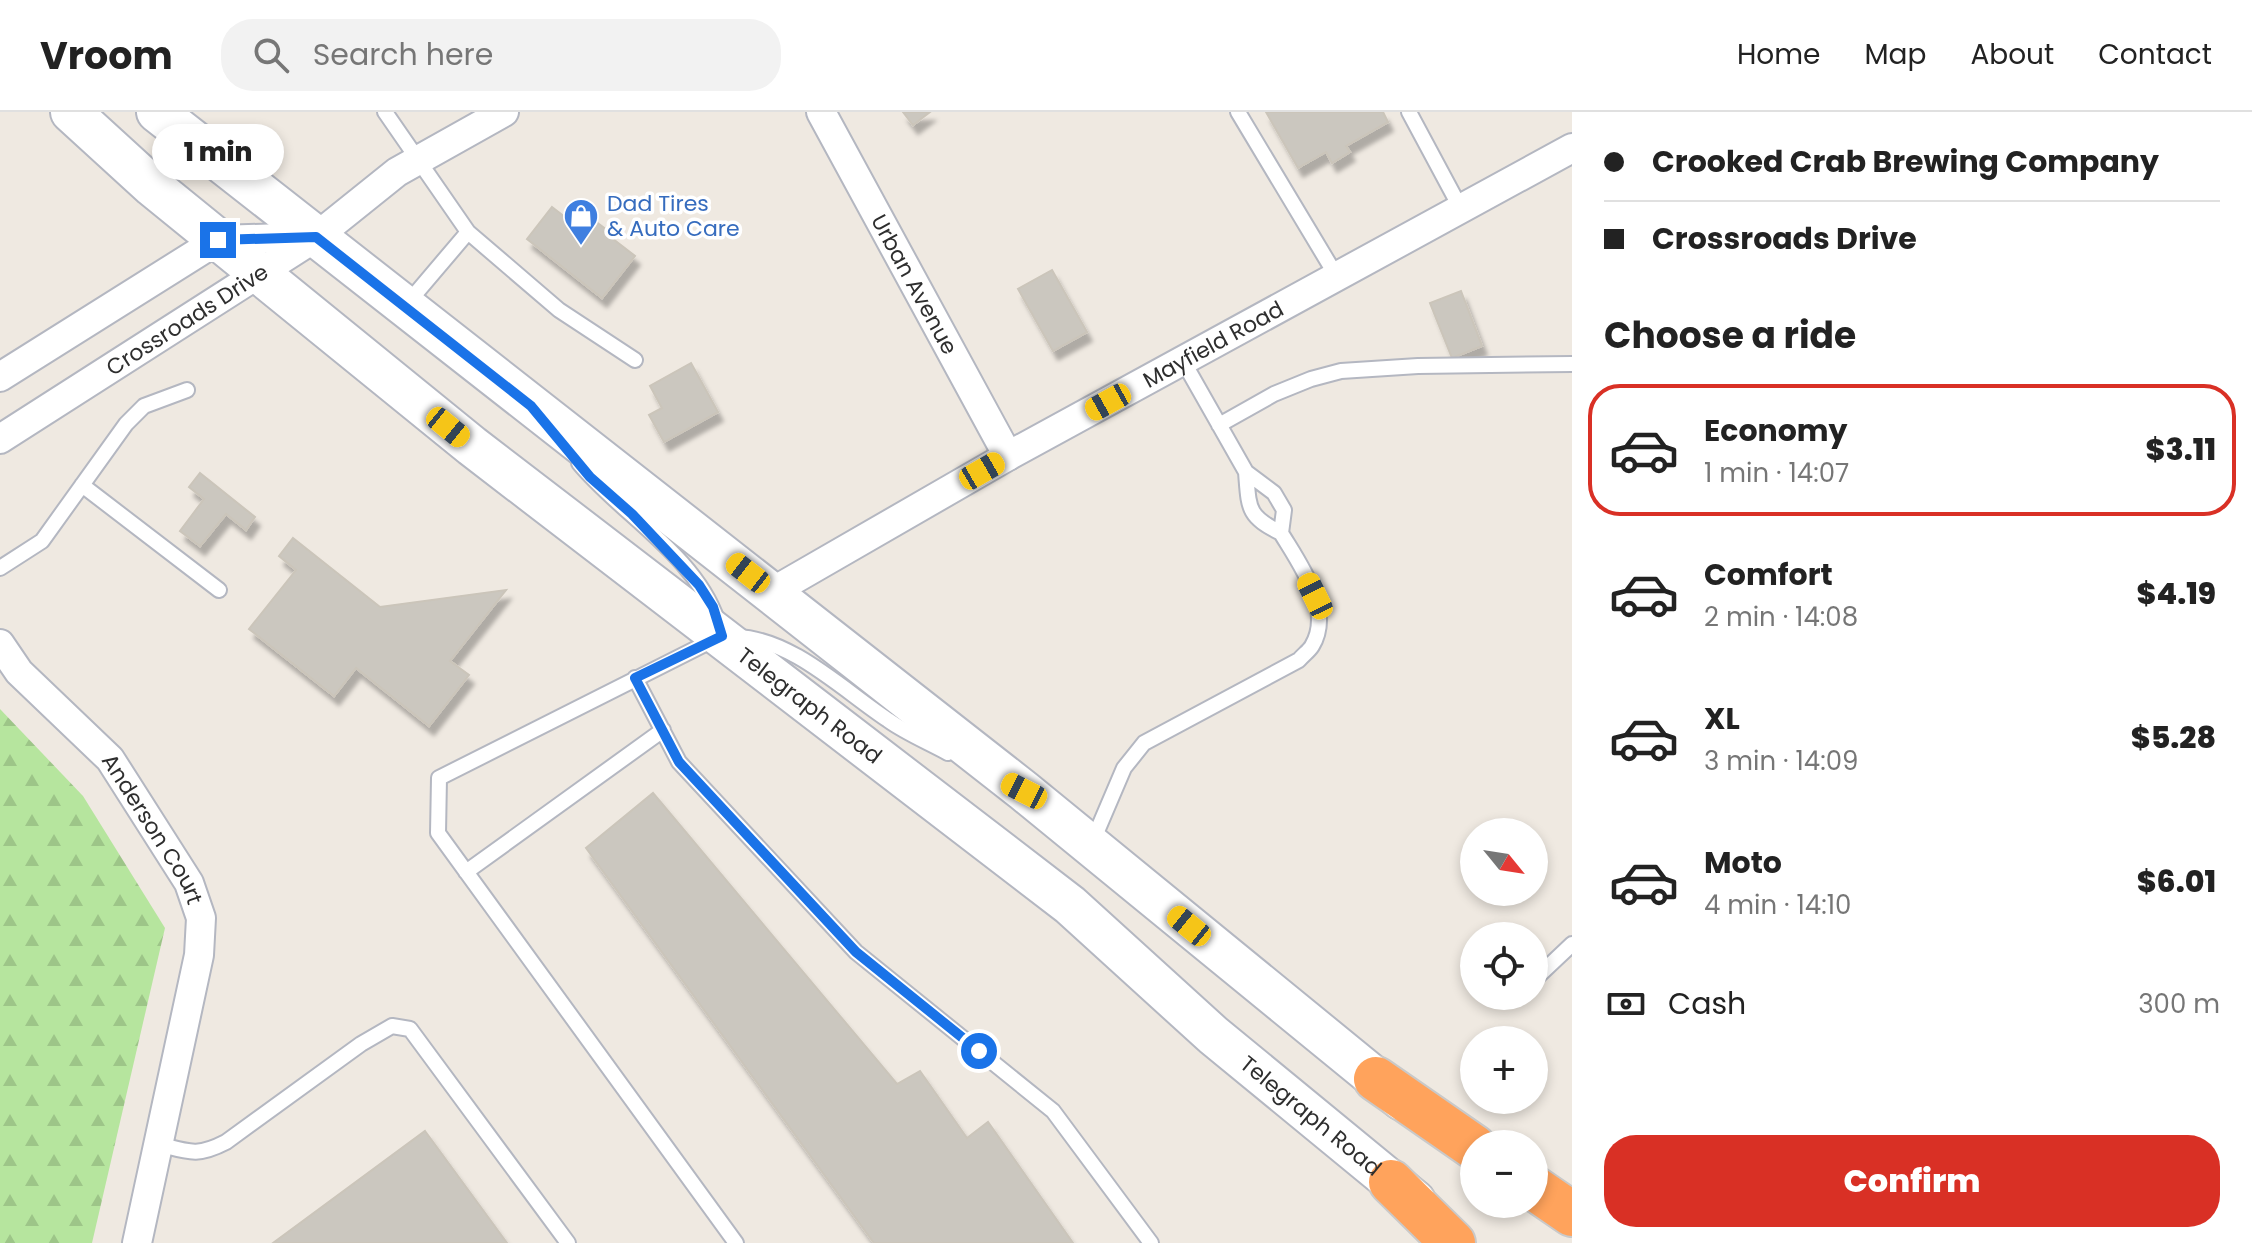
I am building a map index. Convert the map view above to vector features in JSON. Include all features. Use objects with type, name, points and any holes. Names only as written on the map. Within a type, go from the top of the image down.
[{"type":"highway","points":[[1376,1079],[1460,1137]]},
{"type":"highway","points":[[1391,1182],[1453,1243]]},
{"type":"highway","points":[[1548,1198],[1572,1214]]},
{"type":"main road","name":"Telegraph Road","points":[[71,112],[152,186],[472,446],[1070,905],[1213,1035],[1469,1243]]},
{"type":"main road","points":[[157,112],[1024,791],[1460,1146]]},
{"type":"main road","points":[[1548,1215],[1572,1234]]},
{"type":"street","points":[[316,237],[397,172],[504,112]]},
{"type":"street","name":"Urban Avenue","points":[[821,112],[1008,456]]},
{"type":"street","name":"Mayfield Road","points":[[772,592],[1008,456],[1572,148]]},
{"type":"street","name":"Crossroads Drive","points":[[218,240],[316,237]]},
{"type":"street","name":"Crossroads Drive","points":[[0,439],[316,237]]},
{"type":"street","points":[[0,377],[218,240]]},
{"type":"street","name":"Anderson Court","points":[[0,644],[19,672],[110,759],[189,883],[201,918],[199,955],[137,1243]]},
{"type":"lane","points":[[385,112],[468,232],[559,310],[635,360]]},
{"type":"lane","points":[[1238,112],[1337,277]]},
{"type":"lane","points":[[1409,112],[1461,209]]},
{"type":"lane","points":[[404,307],[468,232]]},
{"type":"lane","points":[[1183,361],[1246,472],[1274,493],[1279,501],[1284,510],[1281,533]]},
{"type":"lane","points":[[1219,425],[1274,394],[1341,371],[1418,366],[1572,364]]},
{"type":"lane","points":[[0,568],[42,541],[126,424],[144,406],[187,390]]},
{"type":"lane","points":[[531,406],[590,477],[632,514],[699,585],[713,607],[722,636]]},
{"type":"lane","points":[[1091,846],[1124,768],[1144,743],[1299,660],[1313,645],[1320,614],[1309,584],[1281,533],[1258,522],[1249,504],[1246,472]]},
{"type":"lane","points":[[82,485],[219,590]]},
{"type":"lane","points":[[736,1243],[438,833],[439,778],[722,636],[754,637],[777,646],[891,723],[1024,791]]},
{"type":"lane","points":[[635,678],[679,762],[856,952],[1053,1111],[1151,1243]]},
{"type":"lane","points":[[466,872],[663,730]]},
{"type":"lane","points":[[1548,967],[1572,944]]},
{"type":"lane","points":[[158,1144],[188,1152],[207,1152],[226,1142],[361,1044],[392,1026],[410,1029],[568,1243]]},
{"type":"green space","points":[[0,709],[83,796],[165,928],[92,1243],[0,1243]]},
{"type":"building","points":[[903,112],[930,112],[913,125]]},
{"type":"building","points":[[1266,112],[1383,112],[1388,122],[1346,146],[1350,152],[1332,163],[1326,152],[1298,168]]},
{"type":"building","name":"Dad Tires & Auto Care","points":[[552,207],[583,231],[592,219],[635,256],[602,298],[527,239]]},
{"type":"building","points":[[1052,270],[1087,332],[1053,351],[1018,289]]},
{"type":"building","points":[[1461,291],[1482,346],[1452,358],[1430,303]]},
{"type":"building","points":[[691,363],[718,412],[664,442],[649,415],[662,408],[650,386]]},
{"type":"building","points":[[200,473],[255,517],[246,530],[226,514],[200,546],[180,531],[204,499],[189,487]]},
{"type":"building","points":[[293,538],[380,607],[506,590],[450,661],[469,675],[429,726],[356,668],[334,696],[249,629],[296,570],[279,556]]},
{"type":"building","points":[[653,793],[897,1084],[920,1071],[967,1138],[988,1122],[1073,1243],[874,1243],[586,848]]},
{"type":"building","points":[[425,1131],[507,1243],[273,1243]]},
{"type":"place","name":"Dad Tires & Auto Care","points":[[581,247]]},
{"type":"route","points":[[218,240],[316,237],[531,406],[590,477],[671,554],[699,585],[713,607],[722,636],[635,678],[679,762],[856,952],[979,1051]]}]
